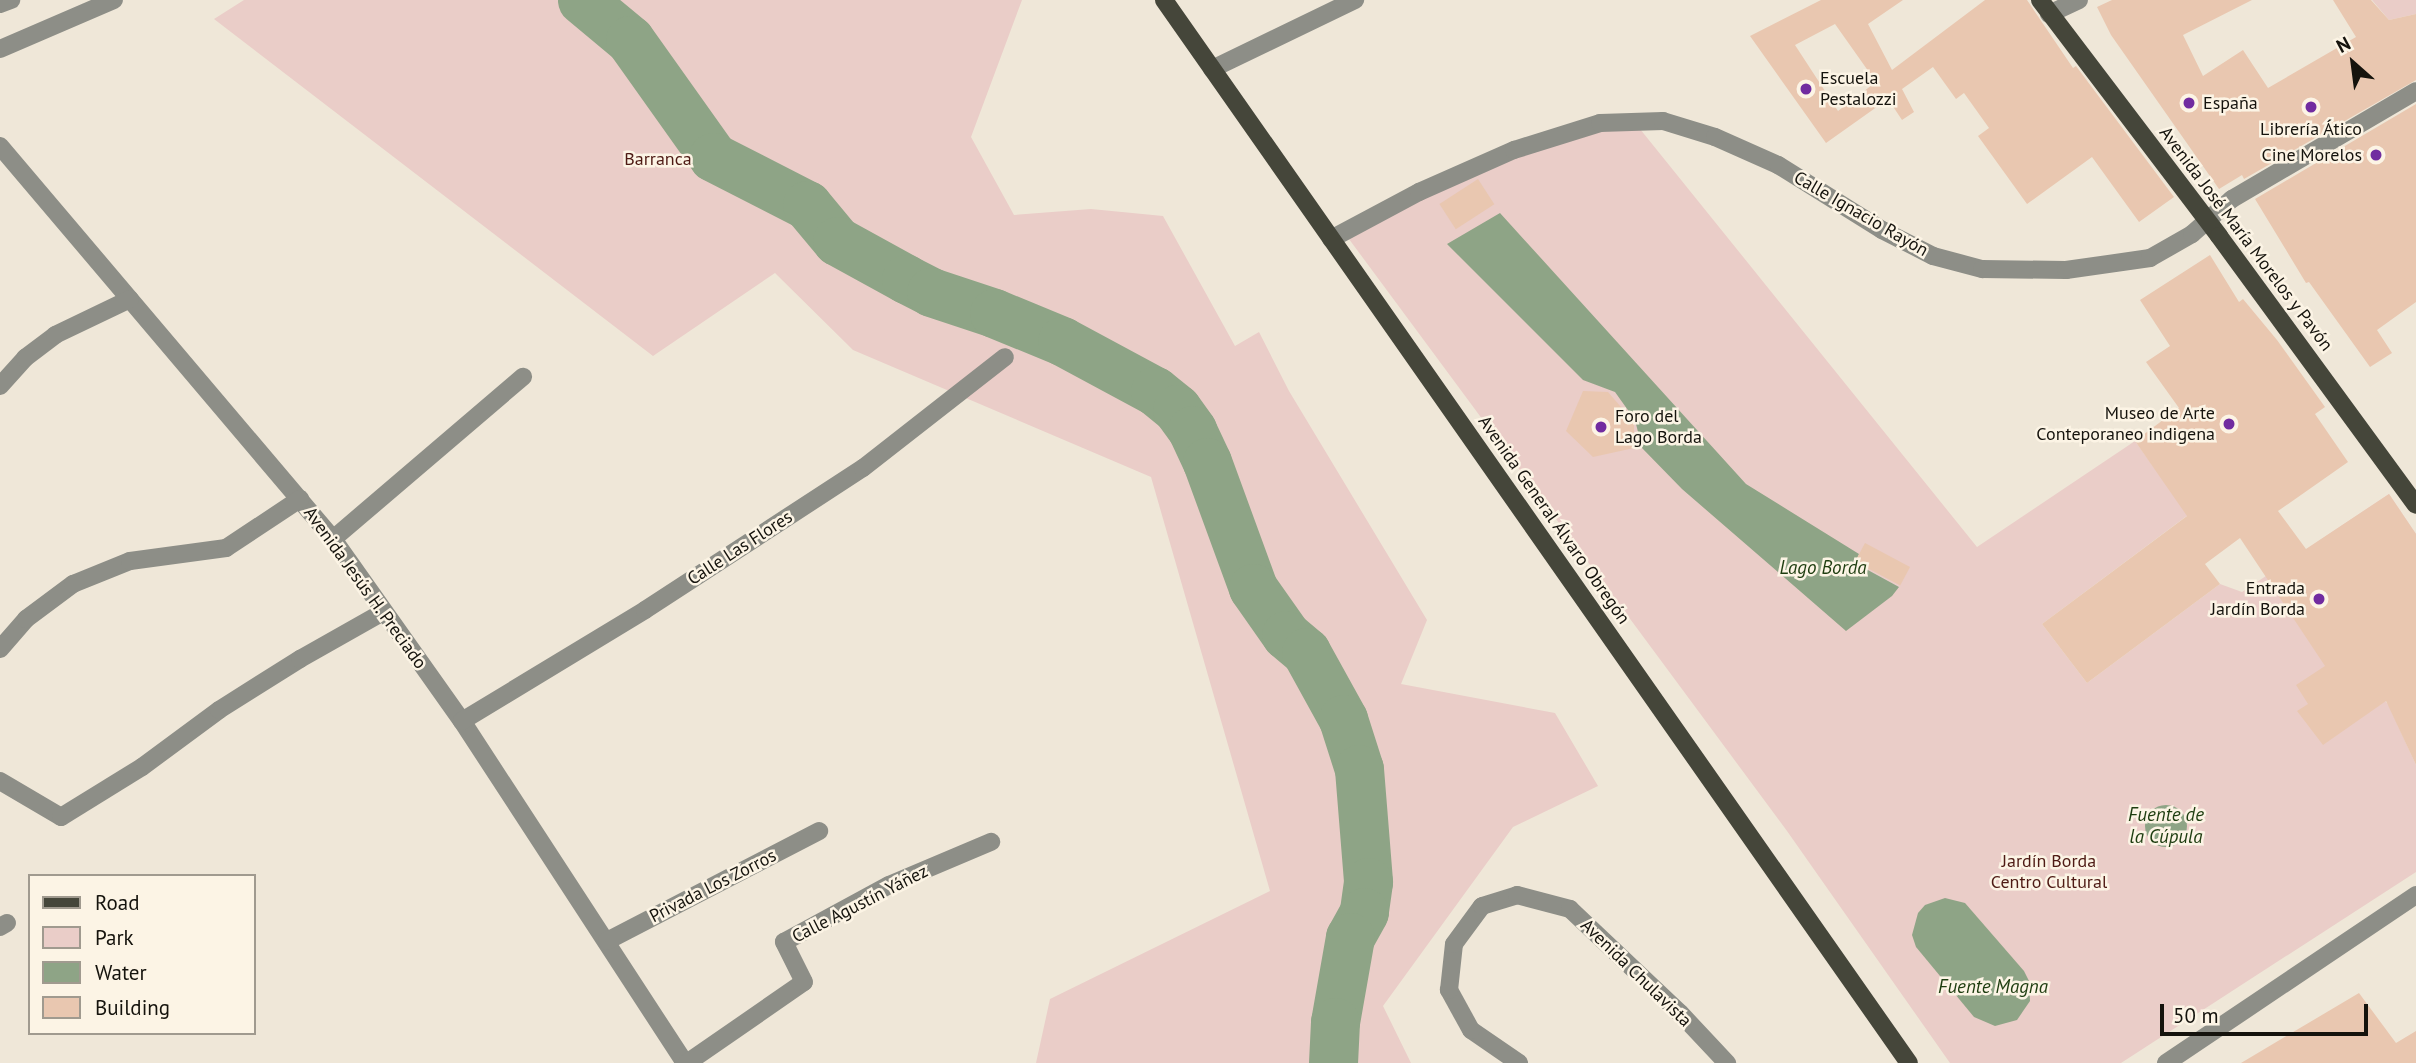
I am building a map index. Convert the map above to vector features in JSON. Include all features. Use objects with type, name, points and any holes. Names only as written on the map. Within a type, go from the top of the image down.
[{"type":"main road","name":"Avenida General Álvaro Obregón","points":[[1164,0],[1909,1063]]},
{"type":"main road","name":"Avenida José María Morelos y Pavón","points":[[2044,7],[2207,221],[2416,505]]},
{"type":"street","points":[[0,4],[11,0]]},
{"type":"street","points":[[0,49],[114,0]]},
{"type":"street","points":[[1212,69],[1355,0]]},
{"type":"street","points":[[2044,7],[2079,0]]},
{"type":"street","name":"Calle Ignacio Rayón","points":[[1331,239],[1419,192],[1514,150],[1600,123],[1663,121],[1714,137],[1778,165],[1882,230],[1933,256],[1982,269],[2066,270],[2150,258],[2192,234],[2232,199],[2416,91]]},
{"type":"street","name":"Avenida Jesús H. Preciado","points":[[0,146],[333,539],[462,721],[686,1063]]},
{"type":"street","points":[[0,386],[25,358],[55,335],[130,299]]},
{"type":"street","name":"Calle Las Flores","points":[[462,721],[645,610],[863,468],[1005,357]]},
{"type":"street","points":[[333,539],[523,377]]},
{"type":"street","points":[[0,649],[26,618],[72,584],[130,561],[226,548],[300,499]]},
{"type":"street","points":[[0,780],[61,817],[142,767],[265,681],[383,612]]},
{"type":"street","name":"Privada Los Zorros","points":[[607,941],[819,831]]},
{"type":"street","name":"Calle Agustín Yáñez","points":[[686,1063],[804,982],[784,942],[888,884],[991,842]]},
{"type":"street","name":"Avenida Chulavista","points":[[1518,1063],[1471,1030],[1450,989],[1454,944],[1482,906],[1517,895],[1570,909],[1680,1013],[1727,1063]]},
{"type":"street","points":[[2165,1063],[2416,895]]},
{"type":"green space","name":"Barranca","points":[[244,0],[1022,0],[971,137],[1014,215],[1091,209],[1163,216],[1235,346],[1259,332],[1289,391],[1427,620],[1401,684],[1555,713],[1598,786],[1513,827],[1383,1006],[1411,1063],[1036,1063],[1050,999],[1270,891],[1151,477],[853,350],[775,273],[653,356],[214,19]]},
{"type":"green space","points":[[2372,0],[2416,0],[2416,14],[2389,20]]},
{"type":"green space","name":"Jardín Borda Centro Cultural","points":[[1605,128],[1640,129],[1977,547],[2135,441],[2188,515],[2042,624],[2087,683],[2220,584],[2242,592],[2389,494],[2416,534],[2416,631],[2361,668],[2389,706],[2416,765],[2416,872],[2121,1063],[1950,1063],[1787,831],[1346,235],[1490,166]]},
{"type":"water","name":"Lago Borda","points":[[1500,213],[1746,484],[1859,554],[1855,563],[1899,587],[1892,596],[1846,631],[1682,489],[1642,448],[1635,420],[1615,392],[1583,380],[1447,244]]},
{"type":"water","name":"Fuente de la Cúpula","points":[[2166,805],[2181,811],[2187,826],[2181,841],[2166,847],[2151,841],[2145,826],[2151,811]]},
{"type":"water","name":"Fuente Magna","points":[[1945,898],[1965,903],[2024,971],[2029,981],[2030,1001],[2017,1020],[1995,1026],[1974,1017],[1916,947],[1912,935],[1918,913],[1925,905]]},
{"type":"building","points":[[1821,0],[1903,0],[1868,24],[1892,70],[1985,0],[2027,0],[2073,68],[2076,66],[2174,197],[2139,222],[2092,157],[2027,204],[1978,136],[1989,128],[1964,93],[1956,99],[1933,67],[1902,89],[1914,112],[1902,120],[1888,99],[1826,143],[1750,36]],"holes":[[[1835,24],[1876,82],[1838,111],[1795,45]]]},
{"type":"building","points":[[2112,0],[2252,0],[2183,35],[2203,76],[2243,50],[2268,88],[2356,37],[2333,0],[2371,0],[2389,20],[2416,14],[2416,80],[2244,179],[2242,175],[2219,189],[2111,35],[2097,7]]},
{"type":"building","name":"Cine Morelos","points":[[2416,104],[2416,302],[2377,330],[2392,353],[2370,367],[2309,282],[2306,283],[2255,199]]},
{"type":"building","points":[[1478,179],[1494,204],[1456,229],[1439,204]]},
{"type":"building","points":[[2210,255],[2239,302],[2243,299],[2277,340],[2325,407],[2315,414],[2348,462],[2278,511],[2306,549],[2389,494],[2416,534],[2416,765],[2386,701],[2323,745],[2297,711],[2308,704],[2296,685],[2325,666],[2240,538],[2205,564],[2220,584],[2087,683],[2042,624],[2187,516],[2135,441],[2179,408],[2146,362],[2170,346],[2140,300]]},
{"type":"building","name":"Foro del Lago Borda","points":[[1583,391],[1608,392],[1634,422],[1634,448],[1593,457],[1566,431]]},
{"type":"building","points":[[1865,543],[1910,567],[1900,585],[1855,562]]},
{"type":"building","points":[[2359,993],[2396,1043],[2416,1031],[2416,1063],[2241,1063]]},
{"type":"waterway","points":[[582,0],[630,40],[713,157],[807,205],[837,241],[906,279],[931,292],[994,313],[1062,341],[1155,391],[1177,409],[1192,430],[1207,462],[1253,588],[1286,635],[1306,652],[1343,719],[1359,769],[1368,882],[1364,912],[1350,937],[1335,1022],[1333,1063]]},
{"type":"place","name":"Escuela Pestalozzi","points":[[1806,89]]},
{"type":"place","name":"España","points":[[2189,103]]},
{"type":"place","name":"Librería Ático","points":[[2311,107]]},
{"type":"place","name":"Cine Morelos","points":[[2376,155]]},
{"type":"place","name":"Museo de Arte Conteporaneo indigena","points":[[2229,424]]},
{"type":"place","name":"Foro del Lago Borda","points":[[1601,427]]},
{"type":"place","name":"Entrada Jardín Borda","points":[[2319,599]]}]
